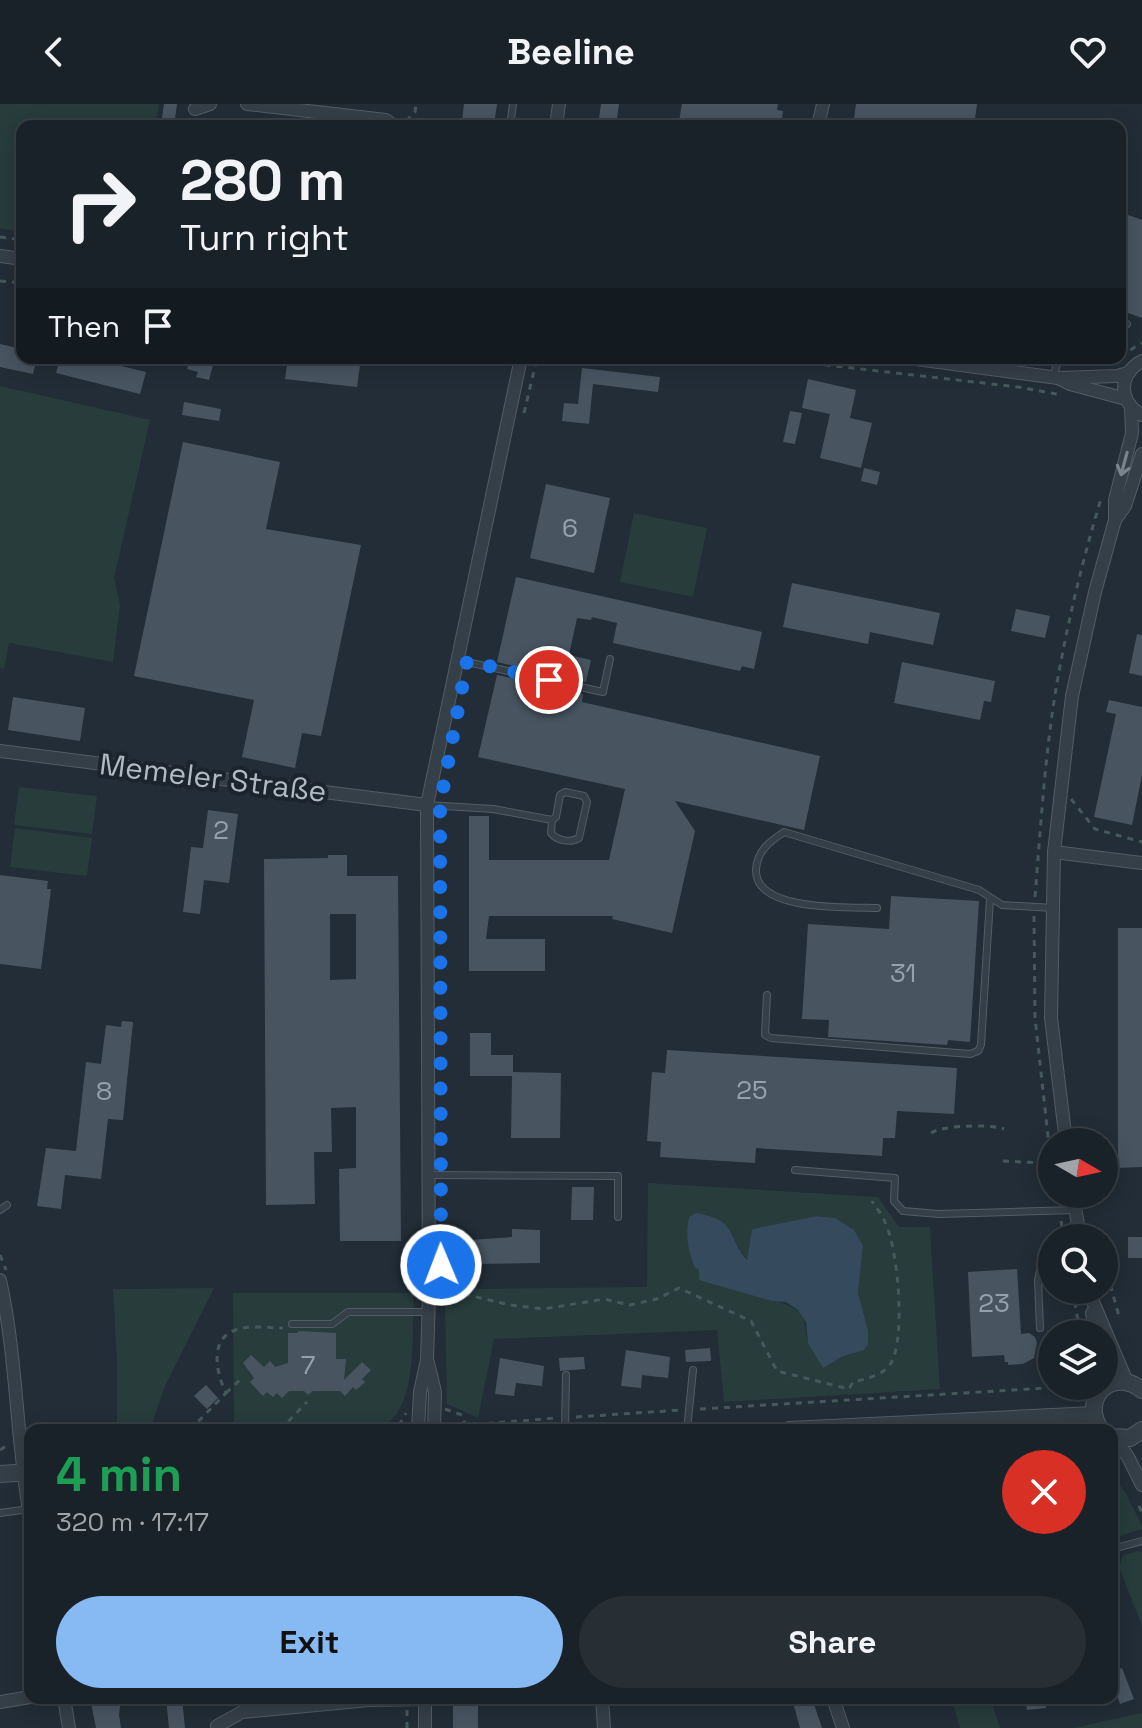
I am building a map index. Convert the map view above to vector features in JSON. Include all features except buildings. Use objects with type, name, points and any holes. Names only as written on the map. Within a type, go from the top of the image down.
[{"type":"street","points":[[195,109],[210,104]]},
{"type":"street","points":[[247,104],[386,120]]},
{"type":"street","points":[[955,364],[1056,377],[1117,376],[1128,373],[1142,361]]},
{"type":"street","points":[[418,1424],[420,1392],[427,1360],[429,1295],[427,805],[520,364]]},
{"type":"street","points":[[1064,1128],[1051,1018],[1054,852],[1077,669],[1115,520],[1115,500],[1132,433],[1133,408],[1123,387],[1128,373]]},
{"type":"street","points":[[1056,377],[1133,408]]},
{"type":"street","points":[[1115,520],[1125,506],[1142,454]]},
{"type":"street","name":"Memeler Straße","points":[[0,751],[427,805]]},
{"type":"street","points":[[1054,852],[1142,863]]},
{"type":"street","points":[[1075,1210],[1078,1224]]},
{"type":"street","points":[[0,1280],[8,1317],[24,1455]]},
{"type":"street","points":[[1095,1304],[1134,1386]]},
{"type":"street","points":[[427,1360],[435,1392],[434,1424]]},
{"type":"street","points":[[1094,1400],[1103,1424]]},
{"type":"street","points":[[1118,1434],[1130,1438],[1142,1430]]},
{"type":"street","points":[[1118,1445],[1128,1457],[1142,1485]]},
{"type":"street","points":[[0,1474],[24,1472]]},
{"type":"street","points":[[0,1702],[24,1698]]},
{"type":"street","points":[[65,1704],[69,1728]]},
{"type":"street","points":[[217,1726],[242,1712],[327,1704]]},
{"type":"street","points":[[425,1704],[425,1728]]},
{"type":"street","points":[[602,1704],[604,1728]]},
{"type":"street","points":[[835,1704],[843,1728]]},
{"type":"lane","points":[[1056,377],[1058,364]]},
{"type":"lane","points":[[458,660],[603,692],[610,659]]},
{"type":"lane","points":[[565,792],[584,796],[587,802],[579,838],[574,841],[555,838],[551,833],[552,820],[556,817],[560,795],[565,792]]},
{"type":"lane","points":[[427,805],[493,809],[552,820]]},
{"type":"lane","points":[[877,908],[804,904],[775,897],[760,884],[756,875],[757,860],[765,845],[784,832],[979,890],[1002,905],[1053,908]]},
{"type":"lane","points":[[767,995],[765,1035],[771,1038],[970,1054],[978,1051],[981,1045],[990,899]]},
{"type":"lane","points":[[795,1170],[895,1178],[894,1201],[903,1211],[939,1214],[1075,1210]]},
{"type":"lane","points":[[430,1175],[618,1176],[618,1217]]},
{"type":"lane","points":[[0,1210],[7,1205]]},
{"type":"lane","points":[[292,1324],[332,1324],[348,1312],[428,1312]]},
{"type":"lane","points":[[687,1424],[693,1370]]},
{"type":"lane","points":[[566,1375],[566,1424]]},
{"type":"lane","points":[[0,1513],[24,1512]]},
{"type":"lane","points":[[1118,1547],[1142,1541]]},
{"type":"path","points":[[405,120],[415,112],[416,104]]},
{"type":"path","points":[[523,415],[536,364]]},
{"type":"path","points":[[817,364],[1018,387],[1063,396]]},
{"type":"path","points":[[1043,796],[1073,799],[1084,819],[1095,829],[1142,842]]},
{"type":"path","points":[[931,1133],[940,1127],[963,1129],[977,1125],[1004,1129]]},
{"type":"path","points":[[1003,1161],[1038,1163]]},
{"type":"path","points":[[847,1399],[853,1382],[873,1376],[889,1366],[899,1333],[897,1273],[886,1223],[872,1201]]},
{"type":"path","points":[[429,1295],[468,1295],[544,1309],[604,1299],[630,1305],[657,1299],[679,1288],[751,1321],[777,1371],[849,1389]]},
{"type":"path","points":[[1116,1304],[1120,1320]]},
{"type":"path","points":[[226,1393],[217,1376],[216,1357],[221,1342],[239,1329],[282,1328],[292,1324]]},
{"type":"path","points":[[196,1424],[243,1377]]},
{"type":"path","points":[[507,1424],[1038,1388]]},
{"type":"path","points":[[286,1424],[307,1402]]},
{"type":"path","points":[[444,1409],[462,1415],[465,1424]]},
{"type":"path","points":[[0,1450],[8,1444]]},
{"type":"green space","points":[[0,104],[159,104],[157,120],[16,120],[16,232],[0,228]]},
{"type":"green space","points":[[0,386],[150,420],[114,578],[120,605],[113,662],[9,643],[4,669],[0,668]]},
{"type":"green space","points":[[634,513],[707,528],[693,597],[620,582]]},
{"type":"green space","points":[[19,787],[97,796],[92,834],[14,825]]},
{"type":"green space","points":[[15,828],[92,838],[87,876],[10,867]]},
{"type":"green space","points":[[648,1183],[878,1197],[899,1227],[930,1227],[940,1389],[724,1402],[717,1330],[494,1339],[478,1418],[447,1404],[445,1303],[455,1289],[647,1287]],"holes":[[[817,1216],[835,1218],[863,1246],[858,1293],[863,1317],[854,1353],[841,1357],[808,1343],[803,1314],[796,1309],[699,1280],[699,1269],[737,1245],[747,1260],[757,1228]]]},
{"type":"green space","points":[[214,1288],[165,1386],[152,1424],[117,1424],[113,1289]]},
{"type":"green space","points":[[233,1293],[414,1293],[409,1381],[398,1412],[388,1423],[234,1424]]},
{"type":"green space","points":[[1118,1483],[1125,1492],[1142,1529],[1118,1537]]},
{"type":"green space","points":[[1142,1552],[1142,1626],[1119,1567],[1123,1555]]},
{"type":"green space","points":[[953,1704],[992,1704],[1000,1728],[960,1728]]},
{"type":"green space","points":[[1142,1713],[1142,1728],[1073,1728]]},
{"type":"water","points":[[696,1213],[710,1216],[725,1225],[747,1260],[752,1230],[757,1228],[817,1216],[835,1218],[854,1230],[863,1246],[858,1293],[868,1331],[868,1344],[864,1350],[841,1357],[823,1368],[808,1343],[806,1322],[798,1310],[786,1302],[772,1301],[699,1280],[699,1269],[695,1268],[687,1237],[689,1217]]},
{"type":"route","points":[[441,1265],[440,805],[467,661],[549,680]]}]
